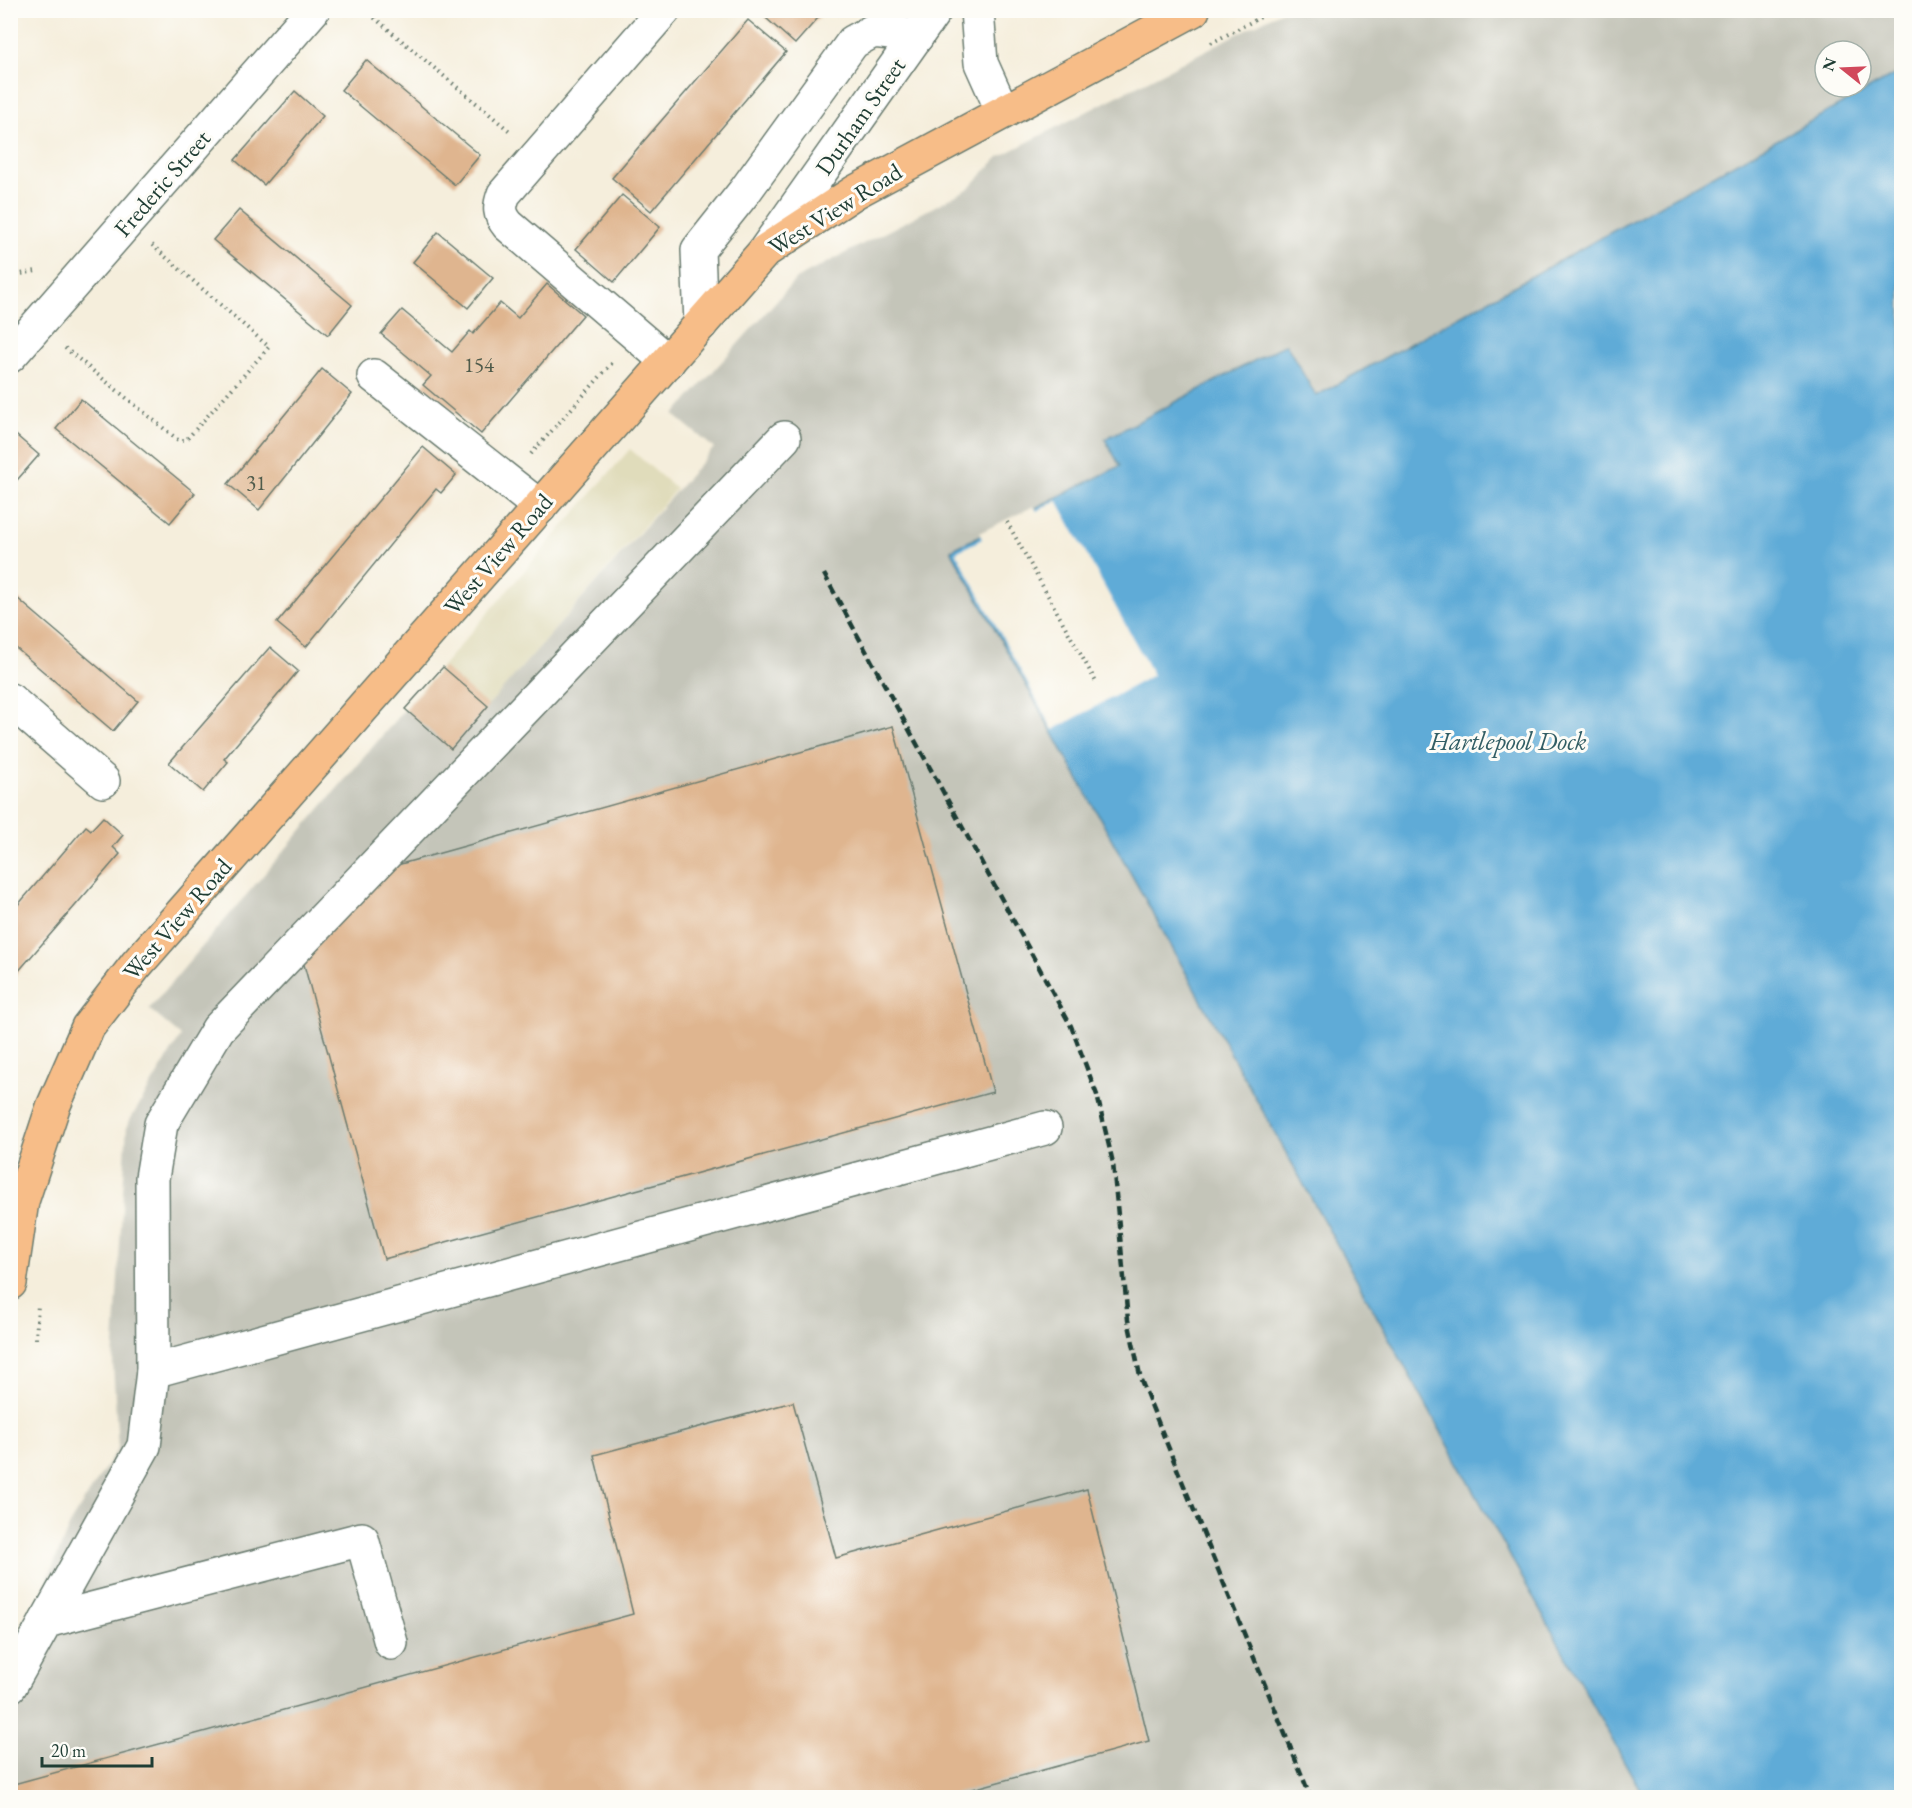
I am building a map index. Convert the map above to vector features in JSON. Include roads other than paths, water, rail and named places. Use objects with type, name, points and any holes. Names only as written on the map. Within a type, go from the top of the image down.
[{"type":"main road","name":"West View Road","points":[[25,1288],[19,1178],[88,1027],[136,965],[765,251],[855,192],[1193,10]]},
{"type":"street","name":"Frederic Street","points":[[10,356],[313,10]]},
{"type":"street","points":[[664,10],[504,194],[500,206],[501,216],[508,225],[668,362]]},
{"type":"street","points":[[977,10],[981,63],[1003,112]]},
{"type":"street","points":[[701,324],[698,250],[745,191],[853,42],[873,31],[926,23]]},
{"type":"street","name":"Durham Street","points":[[765,251],[926,23]]},
{"type":"street","points":[[374,376],[540,507]]},
{"type":"street","points":[[10,1686],[144,1446],[153,1371],[152,1178],[161,1124],[218,1029],[784,438]]},
{"type":"street","points":[[10,700],[103,781]]},
{"type":"street","points":[[153,1371],[1045,1128]]},
{"type":"street","points":[[46,1622],[362,1539],[391,1643]]},
{"type":"water","name":"Hartlepool Dock","points":[[1901,71],[1901,1797],[1644,1797],[951,550],[1120,466],[1105,439],[1286,344],[1316,396],[1851,99],[1873,99],[1873,87]]},
{"type":"railway","points":[[824,574],[1071,1026],[1097,1095],[1113,1163],[1128,1320],[1141,1380],[1311,1798]]}]
